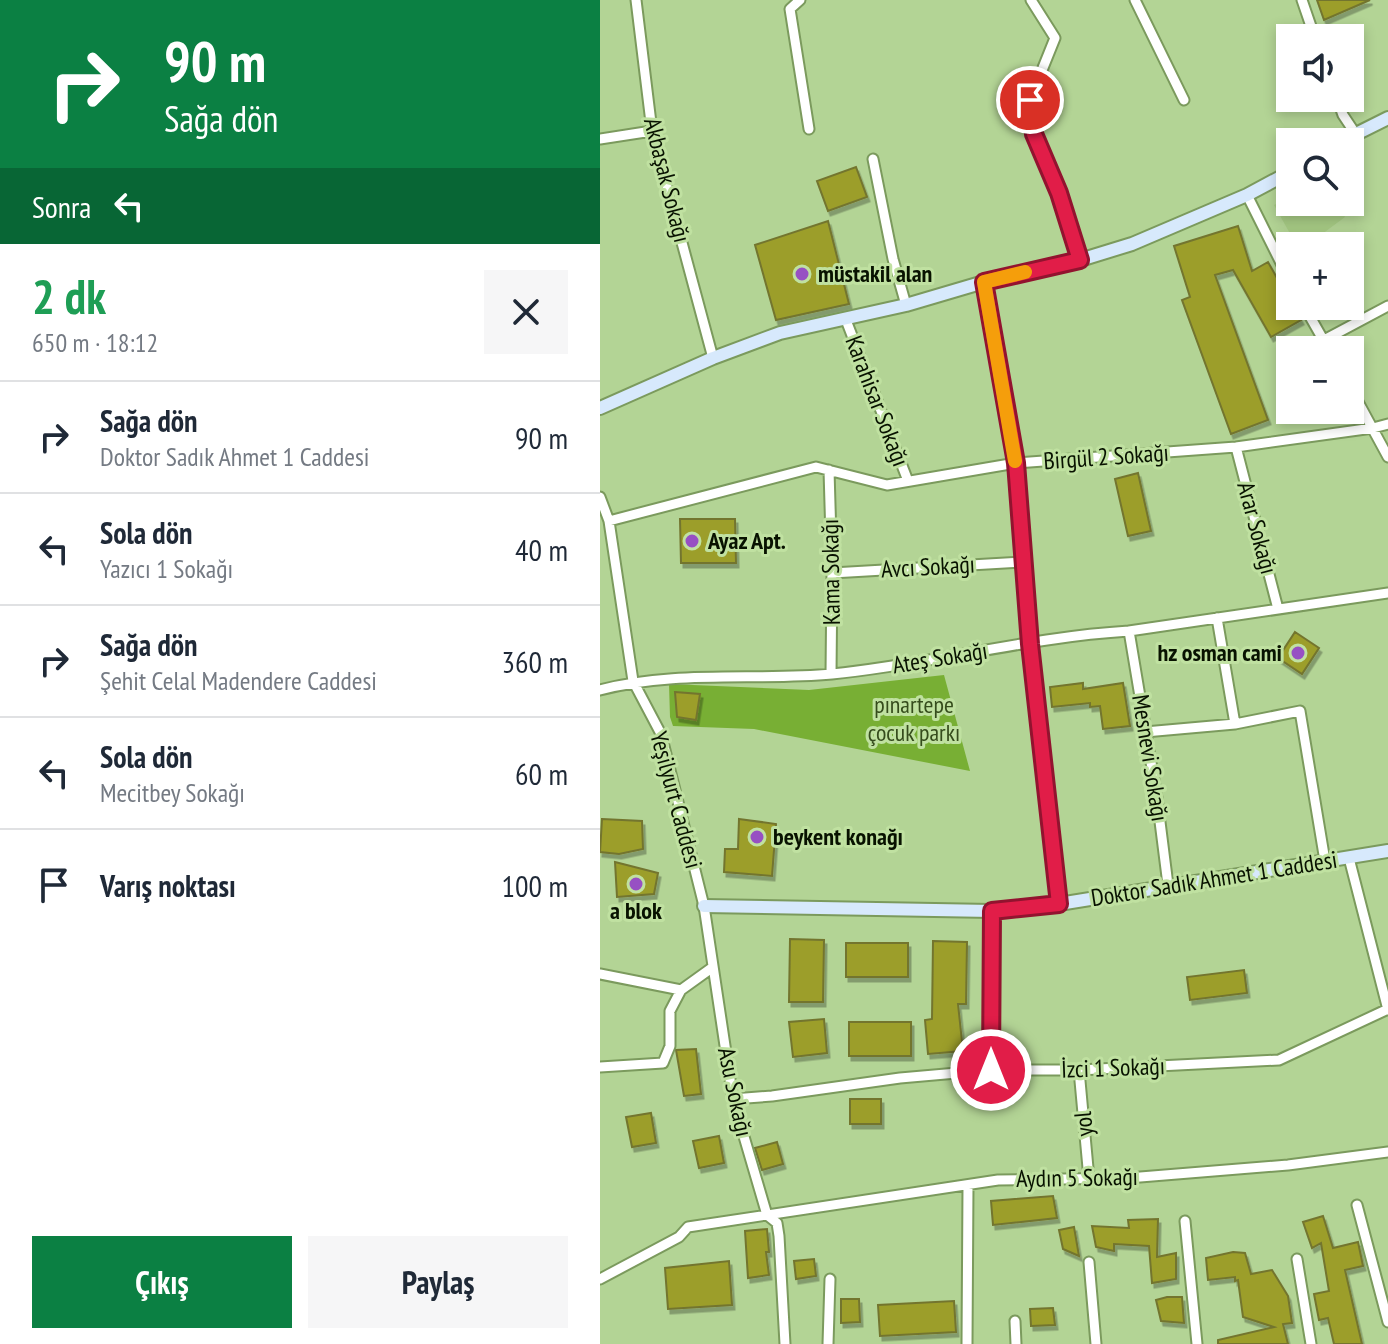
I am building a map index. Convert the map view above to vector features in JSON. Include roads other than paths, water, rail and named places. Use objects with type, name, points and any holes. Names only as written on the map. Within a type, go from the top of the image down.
[{"type":"street","name":"Akbaşak Sokağı","points":[[636,0],[652,131],[713,358]]},
{"type":"street","points":[[800,0],[790,9],[809,129]]},
{"type":"street","points":[[1031,0],[1055,38],[1030,100],[1034,134],[1059,193],[1080,260]]},
{"type":"street","points":[[1135,0],[1184,100]]},
{"type":"street","points":[[1302,0],[1310,24]]},
{"type":"street","points":[[1364,129],[1388,118]]},
{"type":"street","points":[[600,139],[652,131]]},
{"type":"street","points":[[873,159],[893,259],[906,305]]},
{"type":"street","points":[[600,408],[713,358],[780,333],[906,305],[1132,244],[1276,179]]},
{"type":"street","points":[[1247,195],[1276,253]]},
{"type":"street","points":[[984,282],[1016,463],[1030,644],[1059,904]]},
{"type":"street","points":[[1340,336],[1388,306]]},
{"type":"street","name":"Karahisar Sokağı","points":[[846,320],[908,481]]},
{"type":"street","points":[[1364,412],[1388,457]]},
{"type":"street","name":"Birgül 2 Sokağı","points":[[609,521],[816,467],[887,485],[1016,463],[1236,447],[1388,424]]},
{"type":"street","name":"Arar Sokağı","points":[[1236,447],[1278,609]]},
{"type":"street","name":"Kama Sokağı","points":[[829,470],[831,674]]},
{"type":"street","name":"Yeşilyurt Caddesi","points":[[600,497],[609,521],[633,681],[661,734],[704,906],[713,967]]},
{"type":"street","name":"Avcı Sokağı","points":[[832,573],[1024,562]]},
{"type":"street","name":"Ateş Sokağı","points":[[600,690],[633,681],[831,674],[1086,634],[1129,631],[1388,593]]},
{"type":"street","points":[[1217,618],[1235,724]]},
{"type":"street","name":"Mesnevi Sokağı","points":[[1129,631],[1168,885]]},
{"type":"street","points":[[1145,732],[1235,724],[1300,711],[1325,861]]},
{"type":"street","name":"Doktor Sadık Ahmet 1 Caddesi","points":[[704,906],[992,911],[1059,904],[1388,851]]},
{"type":"street","points":[[1349,858],[1388,1009]]},
{"type":"street","points":[[991,1070],[992,911]]},
{"type":"street","points":[[600,1067],[663,1063],[670,1046],[670,1011],[681,990],[713,967]]},
{"type":"street","name":"Asu Sokağı","points":[[713,967],[733,1099],[767,1215],[777,1223],[785,1344]]},
{"type":"street","points":[[600,974],[681,990]]},
{"type":"street","name":"İzci 1 Sokağı","points":[[733,1099],[991,1070],[1079,1070],[1279,1060],[1388,1009]]},
{"type":"street","name":"yol","points":[[1079,1070],[1089,1179]]},
{"type":"street","name":"Aydın 5 Sokağı","points":[[600,1279],[679,1237],[688,1227],[998,1180],[1128,1178],[1288,1165],[1388,1152]]},
{"type":"street","points":[[967,1344],[968,1186]]},
{"type":"street","points":[[1357,1205],[1388,1322]]},
{"type":"street","points":[[1185,1221],[1197,1344]]},
{"type":"street","points":[[1297,1259],[1311,1344]]},
{"type":"street","points":[[1089,1262],[1096,1344]]},
{"type":"street","points":[[828,1344],[830,1279]]},
{"type":"street","points":[[1015,1321],[1016,1344]]},
{"type":"place","name":"müstakil alan","points":[[802,274]]},
{"type":"place","name":"Ayaz Apt.","points":[[692,541]]},
{"type":"place","name":"hz osman cami","points":[[1298,653]]},
{"type":"place","name":"beykent konağı","points":[[757,837]]},
{"type":"place","name":"a blok","points":[[636,884]]},
{"type":"park label","name":"pınartepe çocuk parkı","points":[[914,719]]}]
